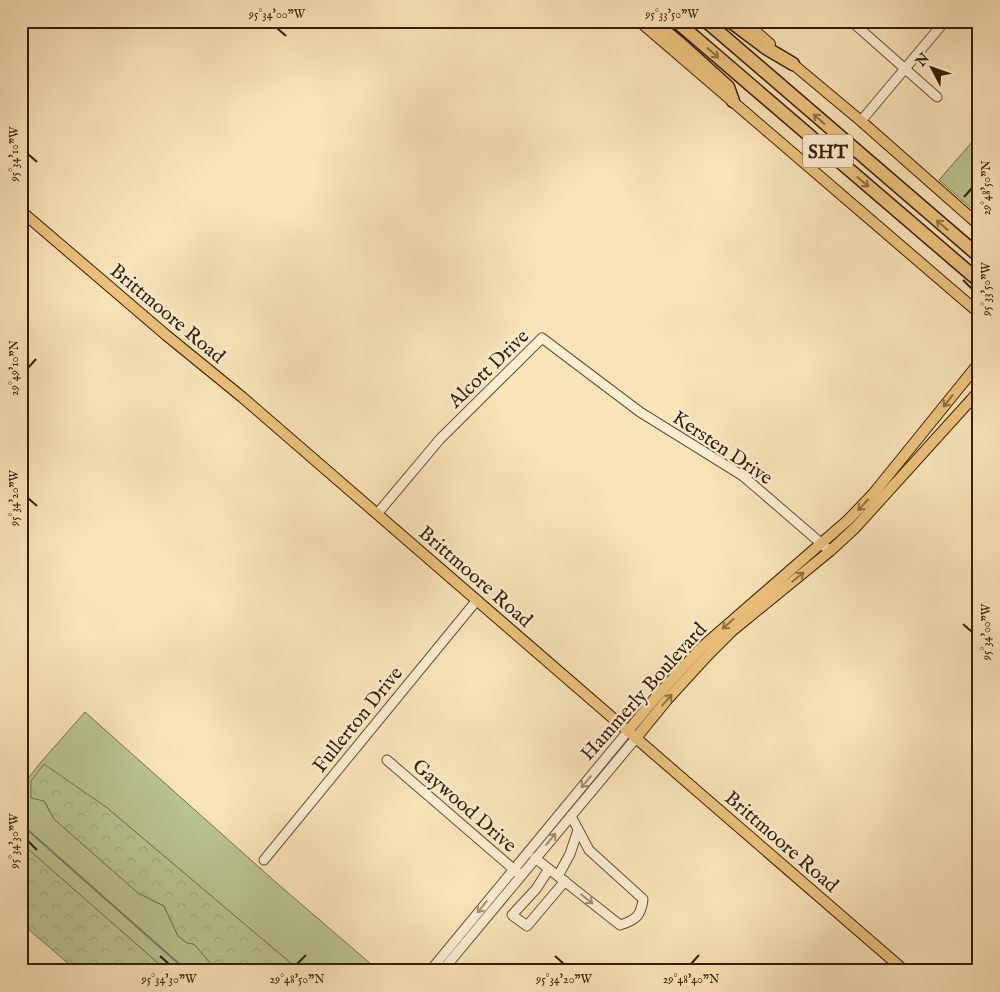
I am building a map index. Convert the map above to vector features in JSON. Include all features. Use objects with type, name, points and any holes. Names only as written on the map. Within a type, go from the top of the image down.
[{"type":"highway","points":[[655,21],[728,88],[733,101]]},
{"type":"highway","name":"SHT","points":[[676,21],[979,281]]},
{"type":"highway","name":"SHT","points":[[706,21],[979,256]]},
{"type":"highway","points":[[730,21],[766,48],[792,64]]},
{"type":"main road","points":[[639,21],[979,313]]},
{"type":"main road","points":[[744,21],[979,224]]},
{"type":"main road","name":"Brittmoore Road","points":[[21,211],[159,330],[242,397],[905,971]]},
{"type":"main road","name":"Hammerly Boulevard","points":[[826,548],[873,494],[979,363]]},
{"type":"main road","name":"Hammerly Boulevard","points":[[632,734],[656,697],[701,649],[726,626],[826,548],[880,501],[979,391]]},
{"type":"street","points":[[851,21],[937,97]]},
{"type":"street","points":[[861,121],[945,21]]},
{"type":"street","name":"Alcott Drive","points":[[377,514],[440,439],[542,338],[640,412]]},
{"type":"street","name":"Kersten Drive","points":[[640,412],[743,476],[826,548]]},
{"type":"street","name":"Fullerton Drive","points":[[264,860],[477,600]]},
{"type":"street","name":"Hammerly Boulevard","points":[[517,872],[535,858],[559,822],[571,816],[632,734]]},
{"type":"street","name":"Hammerly Boulevard","points":[[442,971],[465,936],[632,734]]},
{"type":"street","name":"Gaywood Drive","points":[[387,760],[517,872]]},
{"type":"street","points":[[535,858],[620,924],[634,920],[642,910],[643,899],[589,850],[571,816]]},
{"type":"street","points":[[549,869],[536,889],[512,915],[527,926],[561,879],[578,830]]},
{"type":"street","points":[[570,854],[586,844]]},
{"type":"street","name":"Hammerly Boulevard","points":[[430,971],[465,936]]},
{"type":"green space","points":[[979,134],[979,215],[939,180]]},
{"type":"green space","points":[[85,712],[279,885],[379,971],[300,971],[106,807],[44,801],[54,819],[138,893],[164,906],[178,936],[187,943],[194,944],[217,971],[167,971],[21,843],[21,787]]},
{"type":"green space","points":[[44,764],[106,807],[300,971],[217,971],[194,944],[187,943],[178,936],[164,906],[138,893],[54,819],[44,801],[31,798],[31,781]]},
{"type":"green space","points":[[21,843],[167,971],[77,971],[21,923]]},
{"type":"waterway","points":[[21,824],[187,971]]}]
